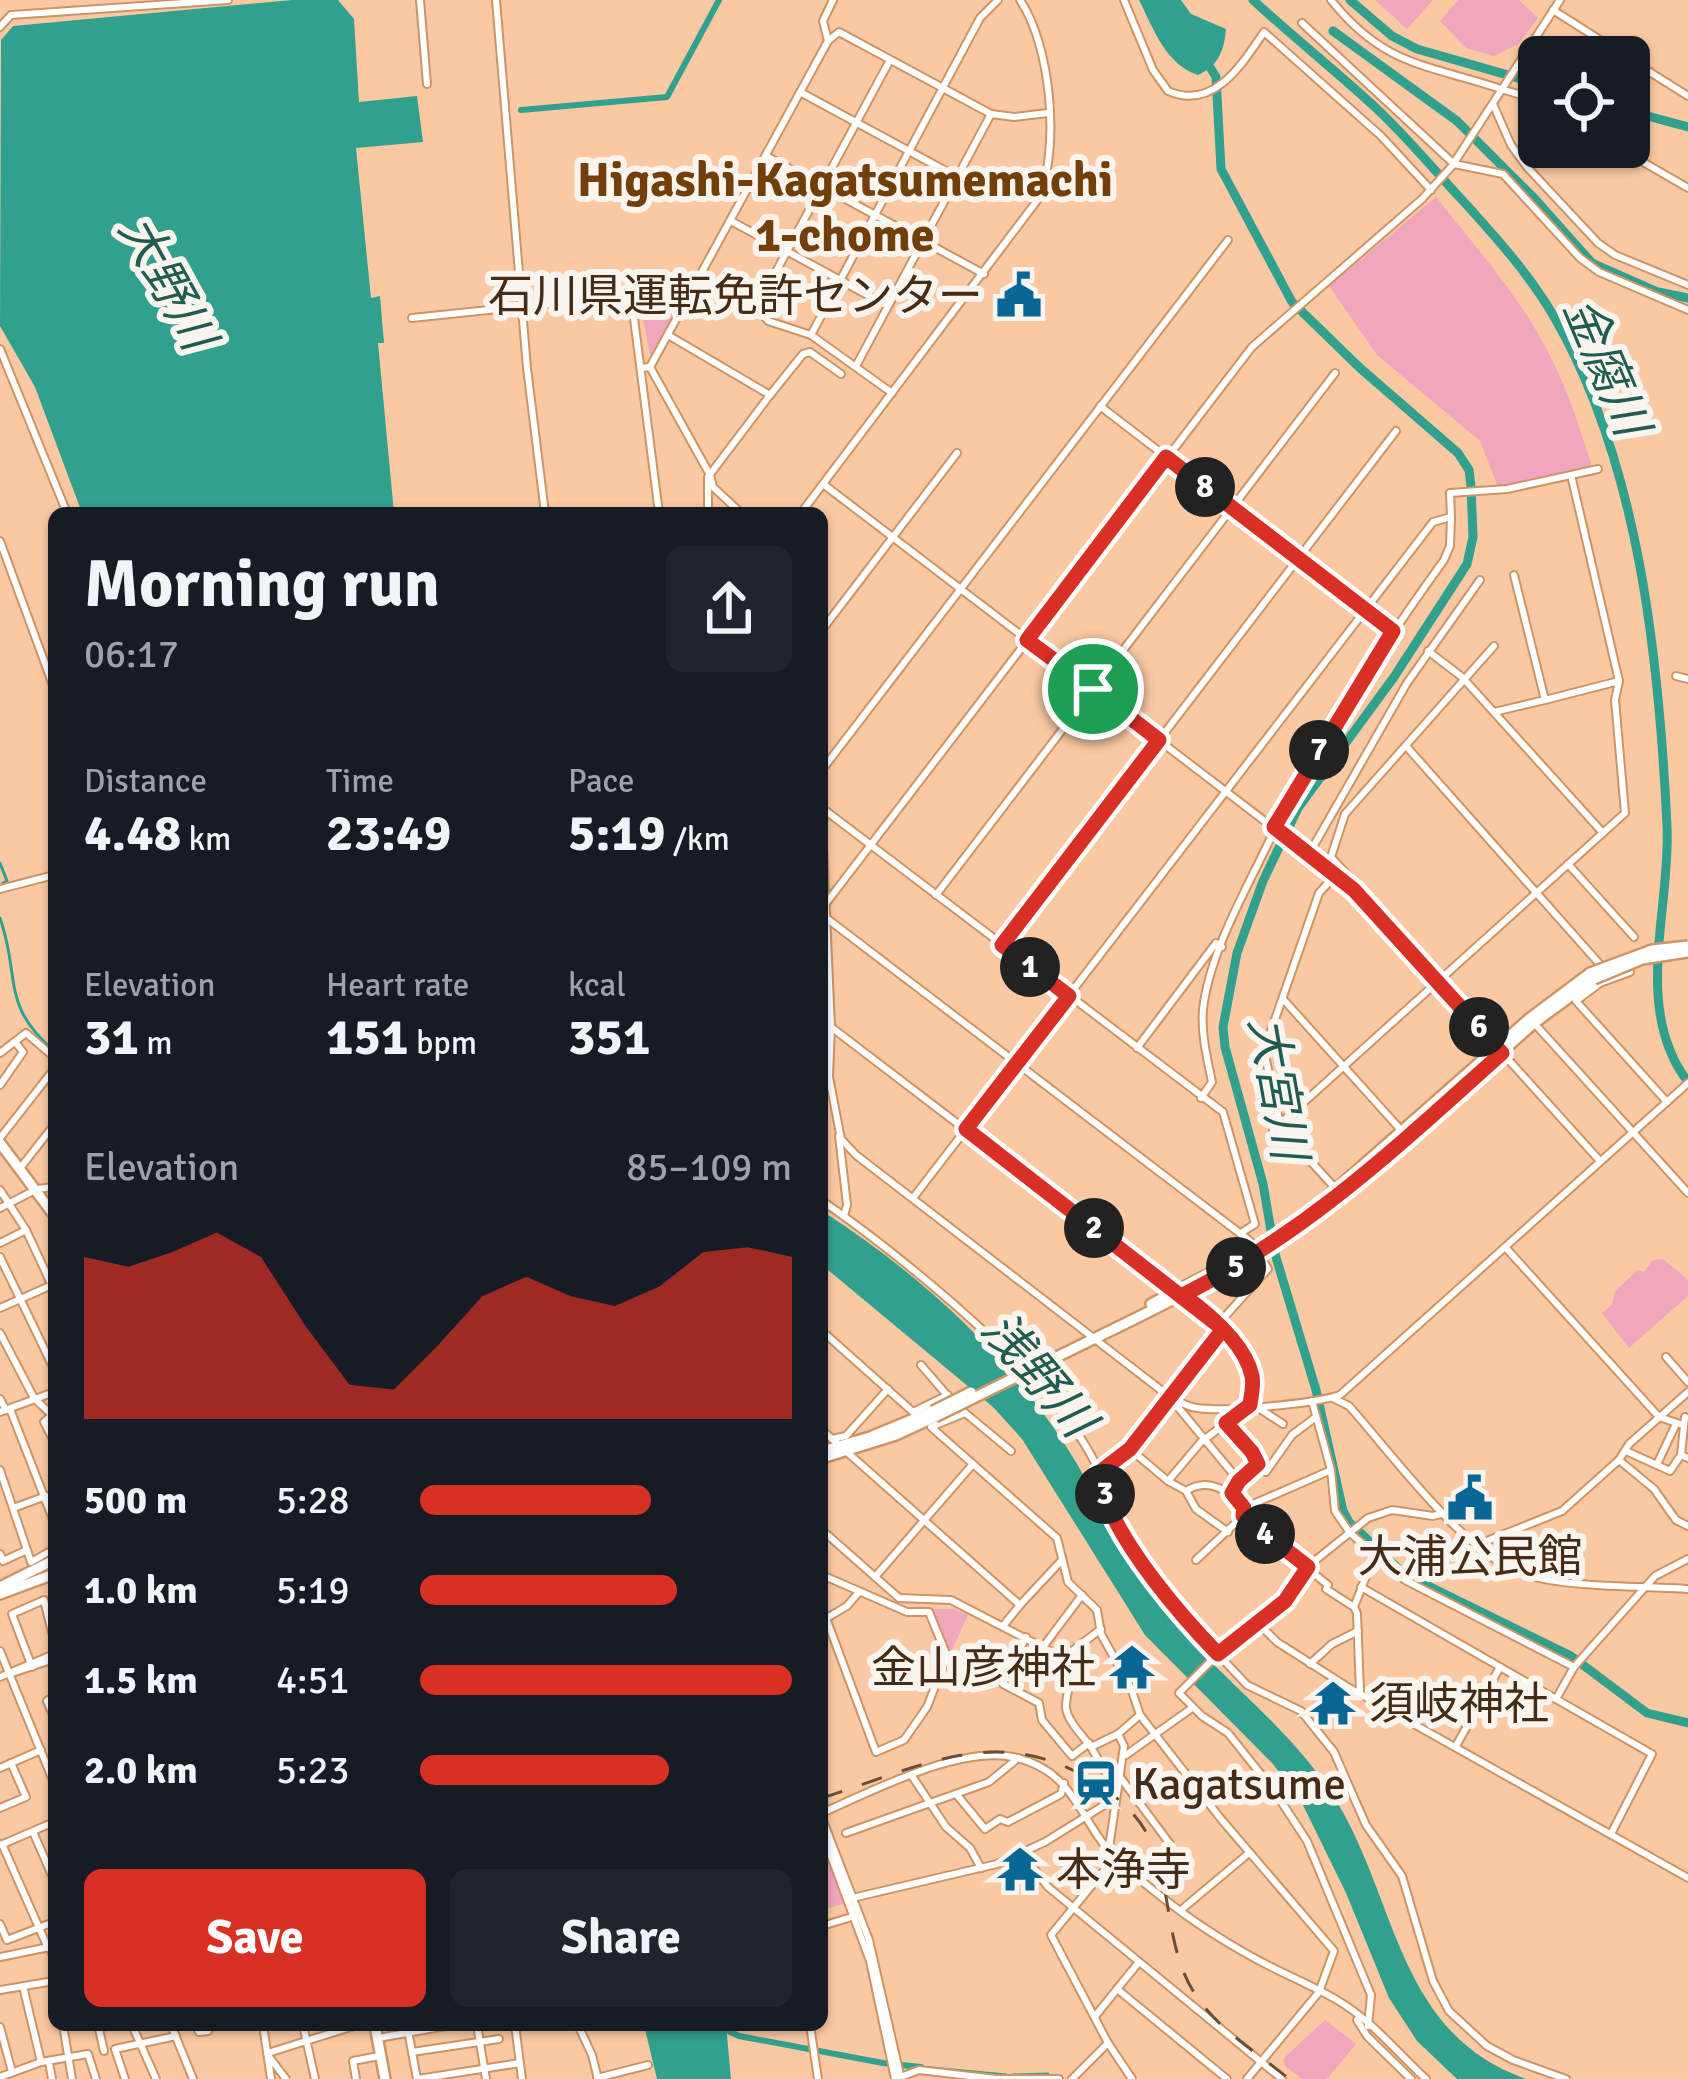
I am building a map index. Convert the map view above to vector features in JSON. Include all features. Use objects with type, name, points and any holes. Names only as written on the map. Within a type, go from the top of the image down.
[{"type":"main road","points":[[828,1451],[934,1414],[1260,1249],[1304,1221],[1556,996],[1652,950],[1688,949]]},
{"type":"main road","points":[[1304,1221],[1403,1132],[1592,976]]},
{"type":"main road","points":[[0,1140],[48,1206]]},
{"type":"main road","points":[[0,1590],[48,1569]]},
{"type":"main road","points":[[0,1590],[48,1571]]},
{"type":"main road","points":[[377,2031],[386,2079]]},
{"type":"street","points":[[0,27],[11,15],[228,0]]},
{"type":"street","points":[[420,0],[427,84]]},
{"type":"street","points":[[496,0],[544,507]]},
{"type":"street","points":[[828,41],[823,21],[833,0]]},
{"type":"street","points":[[811,335],[980,18],[998,0]]},
{"type":"street","points":[[806,507],[1039,198],[1051,158],[1048,113],[1037,34],[1020,0]]},
{"type":"street","points":[[1124,0],[1153,70],[1168,92],[1191,97],[1211,92],[1232,74],[1264,32],[1381,136],[1432,189]]},
{"type":"street","points":[[1331,0],[1388,54],[1518,92]]},
{"type":"street","points":[[828,900],[1252,347],[1432,189],[1453,165],[1560,0]]},
{"type":"street","points":[[1553,10],[1594,36]]},
{"type":"street","points":[[1301,23],[1453,165],[1504,174],[1580,258],[1599,272],[1688,310]]},
{"type":"street","points":[[645,368],[668,335],[828,41],[839,32],[991,115],[1048,113]]},
{"type":"street","points":[[890,59],[759,302],[758,312],[768,321],[811,335],[892,393]]},
{"type":"street","points":[[1650,72],[1688,96]]},
{"type":"street","points":[[800,92],[957,177]]},
{"type":"street","points":[[1493,104],[1519,156],[1598,243],[1688,285]]},
{"type":"street","points":[[856,366],[991,115]]},
{"type":"street","points":[[766,156],[984,274]]},
{"type":"street","points":[[1650,166],[1688,188]]},
{"type":"street","points":[[730,220],[888,306]]},
{"type":"street","points":[[828,762],[1228,240]]},
{"type":"street","points":[[412,318],[691,293]]},
{"type":"street","points":[[631,295],[645,368],[658,507]]},
{"type":"street","points":[[668,335],[770,395]]},
{"type":"street","points":[[0,349],[65,507]]},
{"type":"street","points":[[708,507],[710,475],[803,354],[810,352],[841,374]]},
{"type":"street","points":[[645,368],[713,487],[735,507]]},
{"type":"street","points":[[936,895],[1335,373]]},
{"type":"street","points":[[1100,406],[1393,631]]},
{"type":"street","points":[[1002,945],[1396,431]]},
{"type":"street","points":[[828,621],[957,453]]},
{"type":"street","points":[[1201,1098],[1212,1082],[1202,1027],[1204,1005],[1222,947],[1275,828],[1393,631],[1444,560],[1450,546],[1450,494],[1490,491],[1598,469]]},
{"type":"street","points":[[1276,1127],[1627,808],[1616,700],[1619,681],[1571,475]]},
{"type":"street","points":[[823,484],[1348,885],[1600,1161]]},
{"type":"street","points":[[913,1198],[1433,522],[1451,517]]},
{"type":"street","points":[[0,541],[48,672]]},
{"type":"street","points":[[1514,575],[1545,700]]},
{"type":"street","points":[[1309,854],[1428,651],[1480,580]]},
{"type":"street","points":[[1337,1190],[1276,1127],[1264,1051],[1319,892],[1331,880],[1342,888],[1352,880],[1331,857],[1345,814],[1494,646]]},
{"type":"street","points":[[1428,651],[1465,680],[1603,833]]},
{"type":"street","points":[[1676,676],[1688,679]]},
{"type":"street","points":[[1494,712],[1619,681]]},
{"type":"street","points":[[1406,746],[1612,978]]},
{"type":"street","points":[[828,813],[1223,1112],[1255,1224],[1240,1233]]},
{"type":"street","points":[[1568,864],[1634,937]]},
{"type":"street","points":[[0,889],[48,877]]},
{"type":"street","points":[[828,879],[842,881]]},
{"type":"street","points":[[828,918],[1260,1249],[1268,1269],[1130,1449],[1100,1472]]},
{"type":"street","points":[[1136,1048],[1216,943],[1222,947]]},
{"type":"street","points":[[1630,972],[1576,1001],[1667,1102]]},
{"type":"street","points":[[828,995],[829,1077],[847,1205],[844,1216]]},
{"type":"street","points":[[1282,999],[1403,1132]]},
{"type":"street","points":[[1534,1023],[1688,1193]]},
{"type":"street","points":[[831,1027],[1221,1326],[1250,1370],[1252,1405]]},
{"type":"street","points":[[0,1053],[26,1033],[48,1052]]},
{"type":"street","points":[[0,1084],[23,1052],[15,1042]]},
{"type":"street","points":[[0,1140],[48,1076]]},
{"type":"street","points":[[838,1128],[846,1146],[1088,1338],[1170,1397],[1198,1408],[1330,1398],[1688,1083]]},
{"type":"street","points":[[21,1167],[48,1133]]},
{"type":"street","points":[[0,1208],[48,1188]]},
{"type":"street","points":[[0,1190],[48,1276]]},
{"type":"street","points":[[828,1205],[1016,1359],[1082,1442],[1100,1472],[1105,1497],[1176,1607],[1247,1685],[1301,1712],[1334,1752],[1366,1825],[1402,1876],[1433,1981],[1449,2011],[1487,2046],[1566,2079]]},
{"type":"street","points":[[0,1243],[26,1230]]},
{"type":"street","points":[[1506,1247],[1659,1417],[1683,1426]]},
{"type":"street","points":[[0,1257],[48,1356]]},
{"type":"street","points":[[0,1308],[48,1288]]},
{"type":"street","points":[[0,1333],[34,1398],[48,1411]]},
{"type":"street","points":[[828,1335],[913,1412],[948,1396]]},
{"type":"street","points":[[1666,1357],[1688,1382]]},
{"type":"street","points":[[921,1365],[964,1413],[1011,1451]]},
{"type":"street","points":[[839,1445],[888,1389]]},
{"type":"street","points":[[1476,1545],[1562,1511],[1688,1392]]},
{"type":"street","points":[[5,1410],[48,1393]]},
{"type":"street","points":[[1170,1397],[1239,1481]]},
{"type":"street","points":[[1330,1398],[1349,1406],[1493,1560],[1524,1574],[1688,1589]]},
{"type":"street","points":[[0,1399],[48,1502]]},
{"type":"street","points":[[1312,1401],[1331,1470],[1335,1511],[1350,1533],[1416,1586],[1577,1663]]},
{"type":"street","points":[[1168,1481],[1205,1439],[1252,1405]]},
{"type":"street","points":[[1252,1405],[1283,1424]]},
{"type":"street","points":[[964,1413],[931,1427],[1057,1538],[1068,1582],[1096,1610],[1100,1629],[1140,1715],[1334,1951],[1319,1992],[1247,2079]]},
{"type":"street","points":[[1226,1423],[1252,1452],[1257,1468],[1266,1472],[1292,1435],[1316,1418]]},
{"type":"street","points":[[1626,1451],[1670,1471],[1685,1457],[1683,1426]]},
{"type":"street","points":[[1658,1462],[1683,1426]]},
{"type":"street","points":[[828,1435],[1020,1605]]},
{"type":"street","points":[[1130,1449],[1186,1491],[1196,1508],[1228,1532]]},
{"type":"street","points":[[1619,1460],[1687,1524]]},
{"type":"street","points":[[875,1577],[974,1464]]},
{"type":"street","points":[[1232,1493],[1257,1468]]},
{"type":"street","points":[[0,1470],[31,1562],[48,1552]]},
{"type":"street","points":[[1196,1560],[1244,1512],[1331,1470]]},
{"type":"street","points":[[1186,1491],[1208,1484],[1232,1493],[1244,1512],[1326,1588],[1354,1606]]},
{"type":"street","points":[[16,1507],[46,1496]]},
{"type":"street","points":[[1368,2026],[1371,1995],[1307,1841],[1228,1733],[1179,1693],[1217,1655],[1285,1601],[1308,1567],[1350,1533],[1385,1511],[1445,1513]]},
{"type":"street","points":[[828,1535],[899,1598],[951,1600],[1063,1658],[1072,1677],[1067,1712],[1116,1794]]},
{"type":"street","points":[[0,1554],[3,1561],[28,1550]]},
{"type":"street","points":[[1360,1693],[1354,1606],[1379,1557]]},
{"type":"street","points":[[1556,1699],[1577,1663],[1642,1594],[1644,1586],[1688,1559]]},
{"type":"street","points":[[1003,1626],[1062,1560]]},
{"type":"street","points":[[828,1578],[907,1612],[929,1612],[947,1655],[927,1707],[904,1740],[875,1751],[828,1629]]},
{"type":"street","points":[[1361,1587],[1654,1757],[1611,1834]]},
{"type":"street","points":[[828,1617],[848,1606],[859,1592]]},
{"type":"street","points":[[1043,1647],[1082,1595]]},
{"type":"street","points":[[31,1665],[12,1614],[44,1600],[48,1616]]},
{"type":"street","points":[[1259,1624],[1310,1664],[1688,1878]]},
{"type":"street","points":[[1063,1658],[1100,1629]]},
{"type":"street","points":[[1310,1664],[1332,1644],[1358,1631]]},
{"type":"street","points":[[1027,1636],[1003,1684],[1039,1703],[1042,1720],[1072,1756],[1118,1734],[1140,1715]]},
{"type":"street","points":[[0,1652],[48,1768]]},
{"type":"street","points":[[0,1678],[48,1658]]},
{"type":"street","points":[[1456,1746],[1500,1667]]},
{"type":"street","points":[[1124,1758],[1192,1708]]},
{"type":"street","points":[[1109,1848],[1124,1758],[1118,1734]]},
{"type":"street","points":[[0,1768],[41,1750]]},
{"type":"street","points":[[828,1812],[912,1776],[975,1757],[1018,1758],[1064,1783],[1114,1857],[1181,1910],[1244,1952],[1352,2010],[1426,2079]]},
{"type":"street","points":[[846,1834],[989,1782],[1018,1758]]},
{"type":"street","points":[[0,1808],[26,1797],[11,1763]]},
{"type":"street","points":[[912,1776],[981,1868]]},
{"type":"street","points":[[1120,1777],[1170,1844]]},
{"type":"street","points":[[957,1795],[985,1829],[1061,1794],[1064,1783]]},
{"type":"street","points":[[851,1899],[981,1868],[1045,1842],[1088,1818],[1116,1794]]},
{"type":"street","points":[[48,1825],[1,1845],[48,1942]]},
{"type":"street","points":[[33,1832],[48,1866]]},
{"type":"street","points":[[828,1832],[882,1984],[897,2076],[919,2070],[996,2079],[1059,2079]]},
{"type":"street","points":[[828,1846],[851,1899],[894,2059]]},
{"type":"street","points":[[1020,1851],[1048,1887],[1282,2079]]},
{"type":"street","points":[[1181,1910],[1249,1852]]},
{"type":"street","points":[[1114,1857],[1051,1935],[1132,2079]]},
{"type":"street","points":[[828,1924],[855,1916]]},
{"type":"street","points":[[0,1924],[7,1940],[48,1924]]},
{"type":"street","points":[[0,1957],[48,1948]]},
{"type":"street","points":[[1095,2016],[1139,1962]]},
{"type":"street","points":[[0,1990],[48,1982]]},
{"type":"street","points":[[23,1987],[52,2079]]},
{"type":"street","points":[[1118,1989],[1227,2079]]},
{"type":"street","points":[[1352,2010],[1367,2036],[1412,2079]]},
{"type":"street","points":[[0,2027],[12,2072]]},
{"type":"street","points":[[64,2031],[72,2079]]},
{"type":"street","points":[[99,2031],[104,2051]]},
{"type":"street","points":[[135,2031],[156,2079]]},
{"type":"street","points":[[174,2031],[194,2079]]},
{"type":"street","points":[[264,2031],[271,2079]]},
{"type":"street","points":[[304,2031],[316,2079]]},
{"type":"street","points":[[268,2054],[324,2031]]},
{"type":"street","points":[[378,2038],[401,2031]]},
{"type":"street","points":[[408,2031],[417,2079],[520,2063]]},
{"type":"street","points":[[478,2031],[486,2079]]},
{"type":"street","points":[[516,2031],[522,2079]]},
{"type":"street","points":[[581,2031],[597,2078],[648,2065]]},
{"type":"street","points":[[811,2031],[818,2079]]},
{"type":"street","points":[[0,2077],[68,2056],[176,2036]]},
{"type":"street","points":[[412,2053],[500,2039]]},
{"type":"street","points":[[1072,2079],[1108,2043]]},
{"type":"street","points":[[115,2049],[125,2079]]},
{"type":"street","points":[[88,2054],[96,2079]]},
{"type":"street","points":[[268,2054],[286,2079]]},
{"type":"street","points":[[356,2079],[353,2061],[381,2056]]},
{"type":"shaded area","points":[[1375,0],[1433,0],[1407,29]]},
{"type":"shaded area","points":[[1458,0],[1519,0],[1538,18],[1524,36],[1518,36],[1518,44],[1494,56],[1466,48],[1440,21]]},
{"type":"shaded area","points":[[1436,197],[1534,326],[1566,390],[1592,467],[1498,487],[1480,441],[1377,355],[1329,286]]},
{"type":"shaded area","points":[[681,299],[653,354],[650,354],[640,304]]},
{"type":"shaded area","points":[[1663,1259],[1688,1280],[1688,1296],[1629,1348],[1602,1313],[1612,1305],[1615,1291],[1638,1270],[1644,1272],[1653,1260]]},
{"type":"shaded area","points":[[931,1609],[954,1609],[968,1615],[950,1654]]},
{"type":"shaded area","points":[[828,1861],[846,1903],[828,1908]]},
{"type":"shaded area","points":[[1325,2020],[1356,2044],[1327,2079],[1302,2079],[1284,2065],[1284,2058]]},
{"type":"water","name":"大野川","points":[[292,0],[338,0],[354,19],[359,102],[417,96],[423,142],[356,148],[371,298],[380,296],[384,343],[378,343],[393,507],[80,507],[35,387],[0,326],[1,40],[13,26]]},
{"type":"water","points":[[1139,0],[1181,0],[1191,14],[1226,29],[1216,62],[1198,75],[1177,63]]},
{"type":"water","points":[[828,1215],[924,1286],[1014,1376],[1064,1443],[1157,1600],[1288,1738],[1328,1788],[1370,1870],[1403,1954],[1448,2028],[1482,2057],[1526,2079],[1457,2079],[1417,2041],[1389,1998],[1346,1893],[1300,1799],[1272,1763],[1145,1635],[1022,1439],[993,1407],[828,1270]]},
{"type":"water","points":[[645,2031],[727,2031],[731,2079],[657,2079]]},
{"type":"waterway","points":[[521,110],[667,97],[719,0]]},
{"type":"waterway","name":"金腐川","points":[[1253,0],[1387,119],[1487,228],[1544,300],[1582,373],[1625,497],[1650,629],[1667,826],[1658,991],[1671,1053],[1688,1082]]},
{"type":"waterway","points":[[1350,0],[1392,36],[1417,49],[1518,78]]},
{"type":"waterway","name":"金腐川","points":[[1333,31],[1457,121],[1592,263],[1658,292],[1688,298]]},
{"type":"waterway","name":"大宮川","points":[[1205,59],[1216,77],[1221,169],[1292,302],[1458,453],[1469,470],[1471,486],[1473,537],[1467,564],[1394,677],[1298,808],[1263,881],[1237,953],[1223,1027],[1263,1184],[1275,1254],[1316,1390],[1343,1511],[1404,1574],[1571,1656],[1647,1713],[1688,1723]]},
{"type":"waterway","points":[[1650,117],[1688,127]]},
{"type":"waterway","points":[[0,863],[7,881],[3,883]]},
{"type":"waterway","points":[[0,918],[19,1004],[48,1045]]},
{"type":"waterway","points":[[728,2031],[921,2067]]},
{"type":"waterway","points":[[921,2067],[1006,2075]]},
{"type":"waterway","points":[[1013,2075],[1048,2074]]},
{"type":"railway","points":[[828,1796],[928,1763],[995,1752],[1028,1755],[1063,1766],[1099,1785],[1134,1814],[1152,1843],[1175,1944],[1195,1994],[1226,2029],[1289,2079]]},
{"type":"place","name":"石川県運転免許センター","points":[[1019,295]]},
{"type":"place","name":"大浦公民館","points":[[1470,1498]]},
{"type":"place","name":"金山彦神社","points":[[1132,1667]]},
{"type":"place","name":"須岐神社","points":[[1333,1703]]},
{"type":"place","name":"Kagatsume","points":[[1096,1783]]},
{"type":"place","name":"本浄寺","points":[[1020,1869]]},
{"type":"district","name":"Higashi-Kagatsumemachi 1-chome","points":[[845,206]]},
{"type":"route","points":[[1166,457],[1393,631],[1274,827],[1354,890],[1502,1053],[1342,1196],[1246,1262],[1183,1295],[1219,1323],[1244,1359],[1252,1378],[1250,1405],[1226,1423],[1258,1464],[1232,1493],[1244,1508],[1243,1516],[1308,1567],[1285,1601],[1218,1654],[1165,1593],[1129,1539],[1105,1497],[1100,1472],[1130,1449],[1223,1329],[966,1129],[1069,996],[1002,945],[1159,740],[1093,689],[1027,640],[1166,457]]},
{"type":"water label","name":"浅野川","points":[[1039,1374]]}]
